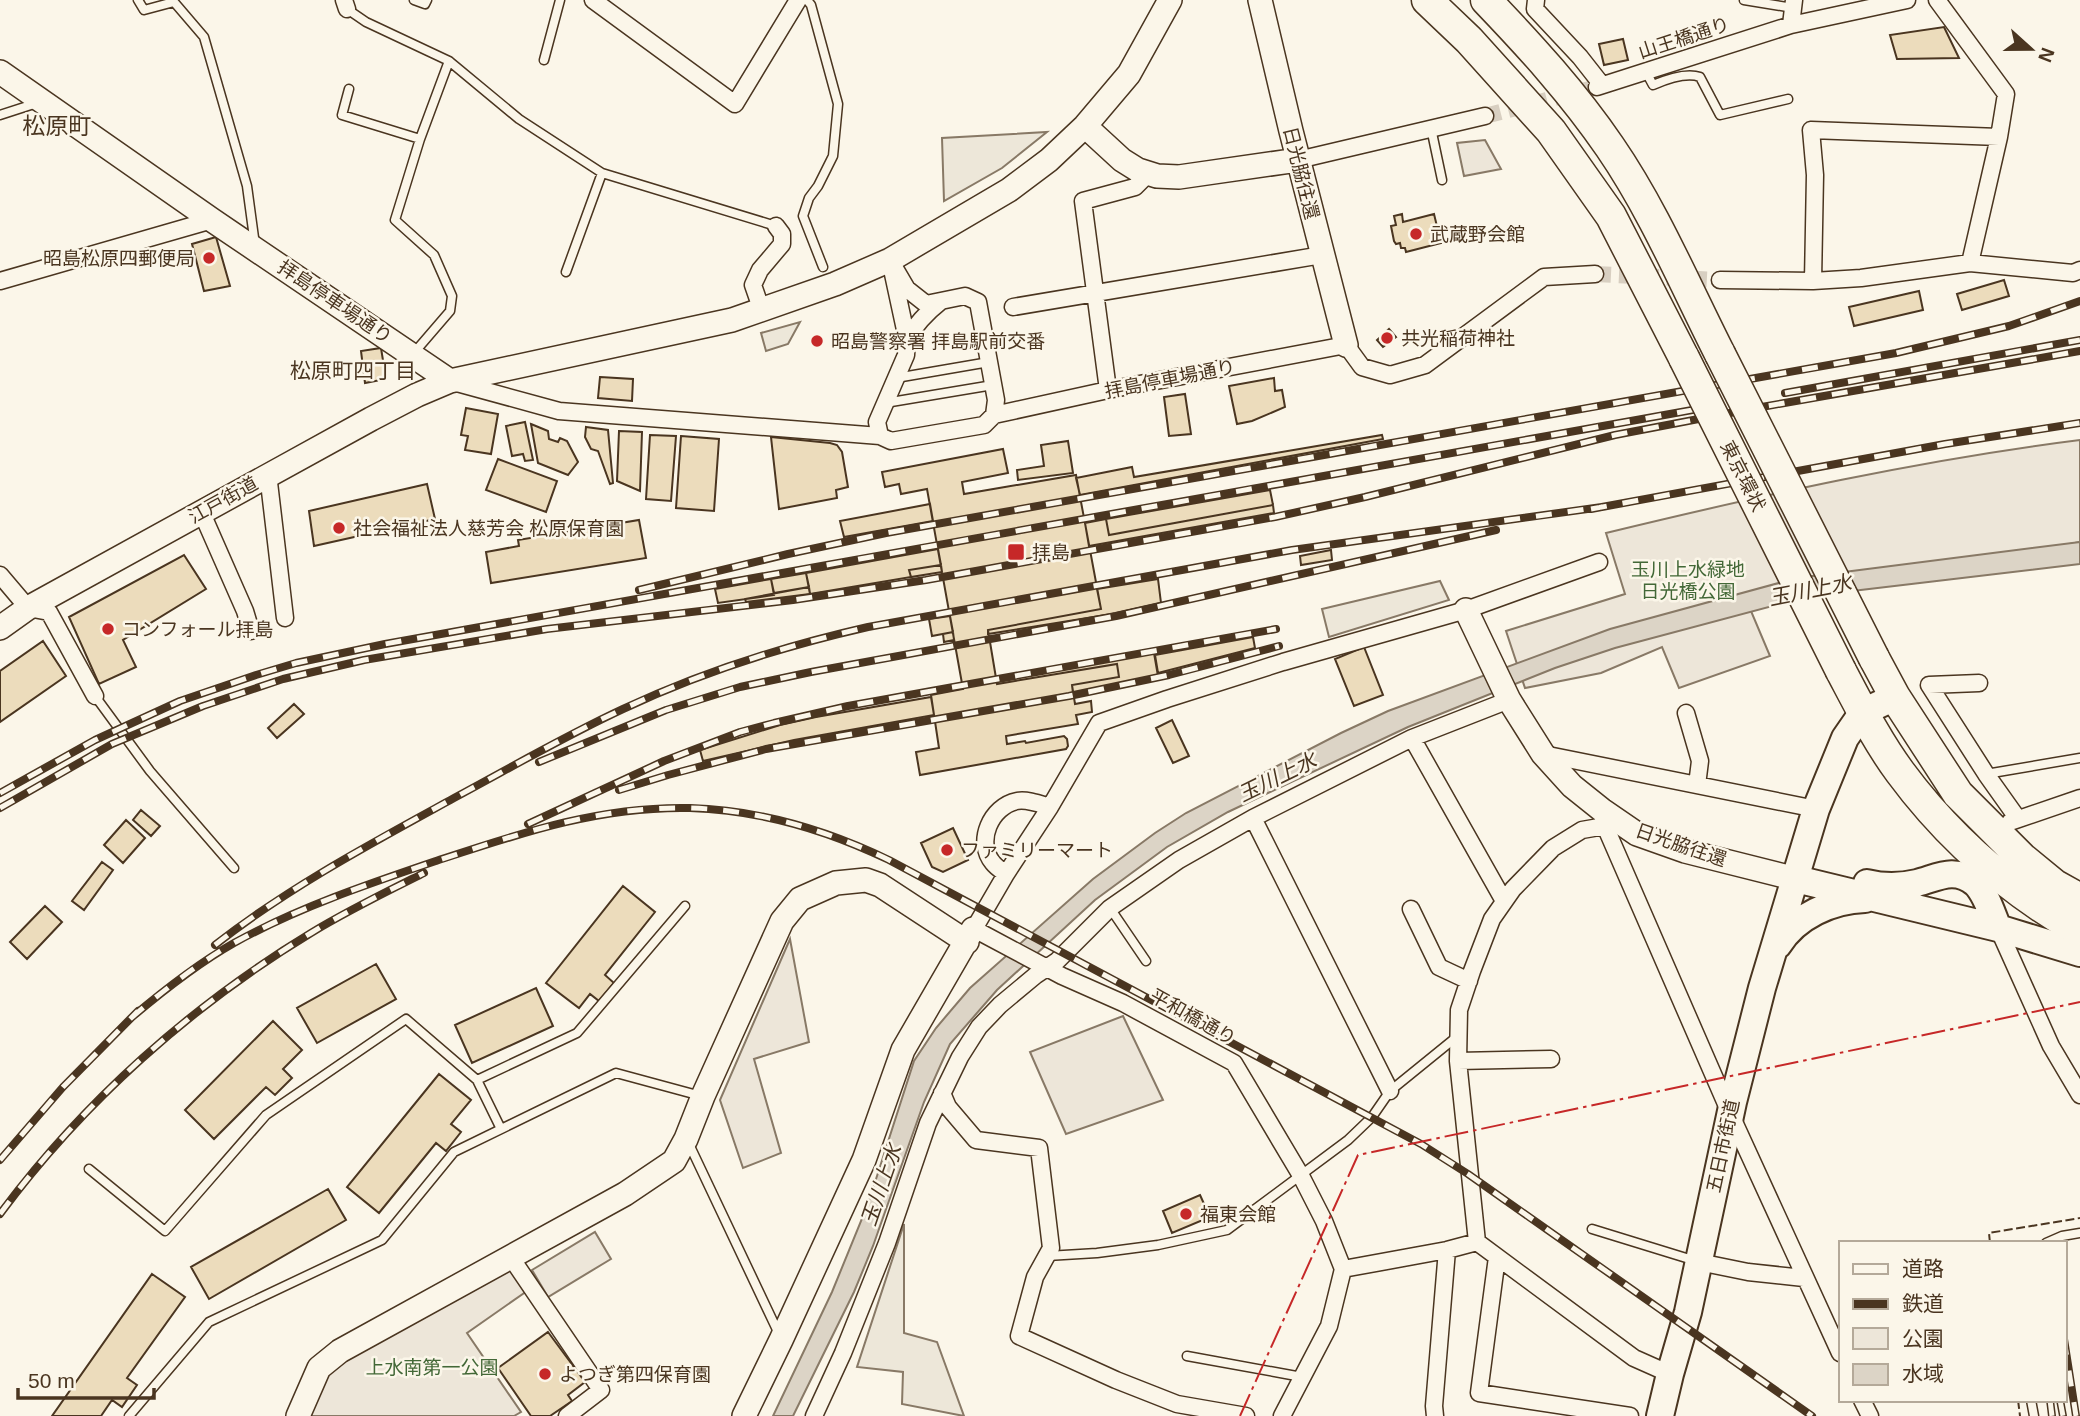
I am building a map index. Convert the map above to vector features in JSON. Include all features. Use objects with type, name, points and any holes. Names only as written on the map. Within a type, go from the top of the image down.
[{"type":"highway","name":"東京環状","points":[[1427,0],[1469,40],[1558,141],[1611,216],[1840,671],[1899,771],[1975,856],[2058,918],[2080,930]]},
{"type":"highway","name":"東京環状","points":[[1486,0],[1542,59],[1578,103],[1611,149],[1644,203],[1874,658],[1895,697],[1958,794],[2005,824],[2022,858],[2055,885],[2080,899]]},
{"type":"main road","points":[[1863,712],[1895,697]]},
{"type":"main road","name":"五日市街道","points":[[1660,1416],[1688,1312],[1730,1113],[1773,954],[1816,809],[1845,738],[1863,712]]},
{"type":"main road","points":[[1796,879],[1837,877],[1880,886],[1919,883],[1949,874],[1964,877],[1976,884],[1998,928]]},
{"type":"main road","points":[[1796,879],[1998,928],[2080,953]]},
{"type":"main road","points":[[1773,954],[1785,934],[1816,911],[1848,901],[1881,899]]},
{"type":"street","points":[[593,0],[734,104],[798,0]]},
{"type":"street","name":"江戸街道","points":[[0,628],[28,608],[268,474],[417,395],[450,381],[732,320],[835,284],[890,260],[1029,176],[1049,160],[1085,126],[1129,74],[1170,0]]},
{"type":"street","name":"日光脇往還","points":[[1260,0],[1346,345]]},
{"type":"street","name":"山王橋通り","points":[[1536,0],[1535,9],[1580,57],[1600,86],[1791,25],[1898,1]]},
{"type":"street","points":[[1937,0],[2006,94],[1999,137],[1970,263]]},
{"type":"street","points":[[1791,25],[1794,4]]},
{"type":"street","name":"拝島停車場通り","points":[[0,72],[450,381],[559,411],[880,436],[891,441],[984,425],[994,415],[1108,390],[1346,345]]},
{"type":"street","points":[[1085,126],[1122,160],[1148,174],[1180,177],[1298,160],[1485,116]]},
{"type":"street","points":[[1813,281],[1815,175],[1811,130],[1999,137]]},
{"type":"street","points":[[1108,390],[1083,201],[1135,187],[1148,174]]},
{"type":"street","points":[[0,281],[212,220]]},
{"type":"street","points":[[762,311],[753,285],[760,271],[782,244],[782,234],[776,226]]},
{"type":"street","points":[[1013,307],[1322,255]]},
{"type":"street","points":[[890,260],[907,289],[926,304],[965,296],[978,302],[996,400],[994,415]]},
{"type":"street","points":[[880,436],[877,422],[906,355],[907,339],[890,260]]},
{"type":"street","points":[[1720,280],[1813,281],[1861,278],[1970,263],[2073,273],[2080,270]]},
{"type":"street","points":[[1346,345],[1362,367],[1390,374],[1425,365],[1544,277],[1595,274]]},
{"type":"street","points":[[907,339],[940,301]]},
{"type":"street","points":[[268,474],[285,618]]},
{"type":"street","points":[[201,511],[246,611],[251,631]]},
{"type":"street","points":[[744,1416],[864,1160],[903,1050],[1006,874],[1050,807],[1099,723],[1283,662],[1466,610],[1599,562]]},
{"type":"street","points":[[0,575],[28,608],[49,612],[95,696]]},
{"type":"street","name":"日光脇往還","points":[[1466,610],[1506,693],[1543,754],[1603,818],[1637,834],[1685,851],[1796,879]]},
{"type":"street","points":[[1979,682],[1929,685],[1986,774],[2005,824],[2080,798]]},
{"type":"street","points":[[814,1416],[843,1353],[887,1243],[928,1123],[960,1057],[979,1027],[1000,1005],[1036,975],[1042,965],[1058,961],[1110,908],[1179,860],[1252,818],[1506,693]]},
{"type":"street","points":[[1686,713],[1700,761],[1697,785]]},
{"type":"street","points":[[1412,738],[1504,901]]},
{"type":"street","points":[[1543,754],[1816,809]]},
{"type":"street","points":[[1006,874],[992,863],[984,842],[990,820],[1007,803],[1021,800],[1050,807]]},
{"type":"street","points":[[1252,818],[1390,1091]]},
{"type":"street","points":[[1670,1374],[1634,1358],[1477,1242],[1458,1060],[1459,1010],[1492,919],[1513,889],[1553,848],[1603,818],[1730,1113],[1839,1351]]},
{"type":"street","points":[[298,1416],[319,1368],[340,1351],[625,1194],[674,1161],[782,921],[800,900],[836,883],[866,880],[880,885],[970,936]]},
{"type":"street","points":[[1411,909],[1439,967],[1469,981]]},
{"type":"street","points":[[1998,928],[2051,1046],[2080,1095]]},
{"type":"street","name":"平和橋通り","points":[[970,936],[996,940],[1123,1003],[1234,1063],[1300,1174],[1324,1221],[1343,1269]]},
{"type":"street","points":[[1458,1060],[1551,1059]]},
{"type":"street","points":[[942,1093],[948,1107],[976,1140],[1039,1148],[1051,1248],[1034,1277],[1019,1336],[1115,1380],[1177,1404],[1246,1416]]},
{"type":"street","points":[[1282,1416],[1328,1326],[1343,1269],[1477,1242]]},
{"type":"street","points":[[1435,1416],[1447,1250]]},
{"type":"street","points":[[510,1256],[601,1390],[567,1416]]},
{"type":"street","points":[[1497,1257],[1479,1393],[1629,1416]]},
{"type":"street","points":[[1699,1262],[1748,1272],[1804,1278]]},
{"type":"lane","points":[[138,0],[144,10],[174,2],[204,37],[247,186],[255,248]]},
{"type":"lane","points":[[414,0],[425,4],[427,0]]},
{"type":"lane","points":[[544,60],[560,0]]},
{"type":"lane","points":[[807,0],[811,5],[838,104],[833,156],[818,186],[808,198],[803,216],[823,267]]},
{"type":"lane","points":[[1744,0],[1794,4]]},
{"type":"lane","points":[[346,4],[366,22],[449,61],[519,119],[603,173],[776,226]]},
{"type":"lane","points":[[412,355],[450,311],[452,296],[434,255],[395,220],[420,139],[449,61]]},
{"type":"lane","points":[[1646,72],[1653,85],[1693,74],[1700,77],[1720,115],[1788,99]]},
{"type":"lane","points":[[349,89],[342,115],[420,139]]},
{"type":"lane","points":[[0,115],[43,102]]},
{"type":"lane","points":[[1431,128],[1442,180]]},
{"type":"lane","points":[[566,272],[603,173]]},
{"type":"lane","points":[[896,378],[989,362]]},
{"type":"lane","points":[[885,404],[993,385]]},
{"type":"lane","points":[[95,696],[156,778],[234,869]]},
{"type":"lane","points":[[1986,774],[2080,758]]},
{"type":"lane","points":[[477,1080],[576,1033],[685,906]]},
{"type":"lane","points":[[1110,908],[1146,961]]},
{"type":"lane","points":[[89,1169],[165,1231],[266,1115],[406,1019],[477,1080],[501,1129]]},
{"type":"lane","points":[[1047,1256],[1158,1245],[1227,1230],[1349,1140],[1372,1117],[1390,1091],[1459,1035]]},
{"type":"lane","points":[[129,1416],[209,1322],[382,1240],[454,1152],[617,1073],[703,1097]]},
{"type":"lane","points":[[686,1139],[781,1340]]},
{"type":"lane","points":[[1592,1229],[1699,1262]]},
{"type":"lane","points":[[2051,1241],[2080,1233]]},
{"type":"lane","points":[[1187,1356],[1302,1377]]},
{"type":"green space","points":[[1485,140],[1501,169],[1464,176],[1457,143]]},
{"type":"green space","name":"玉川上水緑地 日光橋公園","points":[[2080,440],[2080,542],[1748,604],[1770,656],[1679,688],[1662,647],[1601,673],[1525,688],[1506,631],[1625,594],[1606,533],[1842,480]]},
{"type":"green space","points":[[790,939],[809,1042],[754,1059],[781,1153],[743,1168],[720,1100]]},
{"type":"green space","points":[[1123,1016],[1163,1100],[1066,1134],[1030,1052]]},
{"type":"green space","points":[[595,1232],[611,1259],[548,1297],[532,1270]]},
{"type":"green space","name":"上水南第一公園","points":[[511,1268],[527,1291],[467,1333],[521,1412],[514,1416],[307,1416],[324,1376],[342,1362]]},
{"type":"shaded area","points":[[1047,132],[1002,168],[944,201],[942,138]]},
{"type":"shaded area","points":[[800,322],[788,344],[766,351],[761,333]]},
{"type":"shaded area","points":[[1440,581],[1449,600],[1329,637],[1322,609]]},
{"type":"shaded area","points":[[904,1224],[904,1333],[937,1342],[964,1416],[902,1404],[903,1372],[857,1367]]},
{"type":"water","name":"玉川上水","points":[[2080,542],[2080,564],[1810,596],[1615,648],[1555,668],[1408,727],[1228,812],[1167,847],[1095,900],[997,990],[950,1044],[924,1102],[854,1292],[793,1416],[773,1416],[832,1292],[868,1204],[914,1061],[936,1028],[970,988],[1093,879],[1155,833],[1186,813],[1388,711],[1610,629],[1797,578]]},
{"type":"building","points":[[1944,27],[1959,58],[1897,59],[1890,35]]},
{"type":"building","points":[[1623,39],[1628,60],[1604,65],[1599,44]]},
{"type":"building","name":"武蔵野会館","points":[[1402,214],[1403,222],[1434,214],[1441,243],[1406,252],[1400,243],[1396,244],[1394,241],[1391,226],[1396,225],[1394,216]]},
{"type":"building","points":[[216,237],[230,286],[204,291],[192,244]]},
{"type":"building","points":[[2004,280],[2009,296],[1962,310],[1957,294]]},
{"type":"building","points":[[1919,291],[1923,310],[1854,326],[1849,307]]},
{"type":"building","name":"共光稲荷神社","points":[[1389,329],[1396,337],[1383,347],[1377,340]]},
{"type":"building","points":[[381,348],[386,379],[365,383],[361,351]]},
{"type":"building","points":[[600,377],[633,379],[632,401],[598,398]]},
{"type":"building","points":[[1274,378],[1275,391],[1282,390],[1285,407],[1252,421],[1237,424],[1229,386]]},
{"type":"building","points":[[1185,394],[1191,434],[1169,436],[1164,397]]},
{"type":"building","points":[[466,408],[498,414],[491,454],[465,450],[468,436],[461,435]]},
{"type":"building","points":[[525,422],[533,460],[525,461],[523,454],[512,456],[506,426]]},
{"type":"building","points":[[531,424],[548,431],[549,439],[558,442],[560,438],[567,441],[578,462],[568,475],[538,463]]},
{"type":"building","points":[[586,427],[608,430],[613,483],[610,484],[598,451],[591,449],[585,437]]},
{"type":"building","points":[[619,431],[642,432],[640,491],[617,481]]},
{"type":"building","points":[[650,435],[676,436],[671,501],[646,499]]},
{"type":"building","points":[[1382,435],[1383,439],[1080,495],[1076,478],[1132,467],[1134,477]]},
{"type":"building","points":[[681,436],[719,439],[714,511],[676,508]]},
{"type":"building","points":[[771,437],[837,445],[842,452],[848,487],[836,490],[837,498],[779,509]]},
{"type":"building","points":[[1068,441],[1073,473],[1018,480],[1017,470],[1044,466],[1041,445]]},
{"type":"building","points":[[1003,449],[1008,473],[962,482],[964,494],[1076,475],[1101,609],[988,630],[997,684],[1117,664],[1119,677],[1072,685],[1075,704],[1091,701],[1092,712],[1076,715],[1078,724],[1006,736],[1007,744],[1064,736],[1067,739],[1066,749],[920,775],[916,752],[939,748],[931,695],[963,689],[927,489],[901,494],[899,484],[885,487],[882,472]]},
{"type":"building","points":[[498,459],[557,481],[546,512],[486,490]]},
{"type":"building","name":"社会福祉法人慈芳会 松原保育園","points":[[427,484],[435,519],[314,546],[309,511]]},
{"type":"building","points":[[1270,490],[1273,505],[1109,535],[1106,519]]},
{"type":"building","points":[[930,504],[933,521],[844,537],[840,521]]},
{"type":"building","points":[[1273,505],[1274,513],[1089,546],[1085,523],[1106,519],[1109,535]]},
{"type":"building","points":[[639,520],[646,558],[491,583],[486,552],[519,546],[518,540]]},
{"type":"building","points":[[938,549],[941,565],[909,570],[911,577],[810,594],[806,573]]},
{"type":"building","points":[[1331,550],[1332,560],[1301,565],[1300,556]]},
{"type":"building","name":"コンフォール拝島","points":[[184,555],[206,589],[123,640],[136,667],[99,684],[69,617]]},
{"type":"building","points":[[941,565],[942,572],[911,577],[909,570]]},
{"type":"building","points":[[806,573],[809,587],[774,593],[771,579]]},
{"type":"building","points":[[771,579],[774,595],[718,603],[715,589]]},
{"type":"building","points":[[1158,579],[1161,603],[1112,614],[988,634],[988,630],[1101,609],[1097,589]]},
{"type":"building","points":[[809,587],[810,594],[746,602],[745,599]]},
{"type":"building","points":[[950,616],[953,632],[932,636],[929,619]]},
{"type":"building","points":[[953,632],[954,640],[944,642],[943,634]]},
{"type":"building","points":[[1253,637],[1255,648],[1158,673],[1155,655]]},
{"type":"building","points":[[43,641],[66,676],[0,722],[0,671]]},
{"type":"building","points":[[1364,647],[1383,695],[1354,706],[1335,659]]},
{"type":"building","points":[[1154,653],[1158,676],[1073,693],[1072,685],[1119,677],[1117,664],[997,684],[996,680]]},
{"type":"building","points":[[931,697],[934,715],[794,740],[703,761],[700,750],[780,725]]},
{"type":"building","points":[[294,704],[304,714],[277,738],[268,728]]},
{"type":"building","points":[[1172,720],[1189,756],[1173,763],[1156,728]]},
{"type":"building","points":[[141,810],[160,826],[151,836],[133,820]]},
{"type":"building","points":[[126,820],[145,838],[123,863],[104,845]]},
{"type":"building","points":[[953,828],[968,860],[943,872],[932,867],[921,843]]},
{"type":"building","points":[[102,862],[113,870],[84,910],[72,901]]},
{"type":"building","points":[[623,886],[655,912],[605,975],[614,983],[599,1001],[590,994],[579,1008],[546,983]]},
{"type":"building","points":[[45,906],[62,922],[27,959],[10,942]]},
{"type":"building","points":[[376,964],[396,999],[317,1043],[297,1008]]},
{"type":"building","points":[[536,988],[553,1026],[472,1063],[455,1025]]},
{"type":"building","points":[[273,1021],[302,1050],[283,1069],[292,1078],[275,1095],[266,1087],[214,1139],[185,1110]]},
{"type":"building","points":[[439,1074],[471,1100],[451,1124],[461,1132],[446,1151],[436,1143],[379,1213],[347,1187]]},
{"type":"building","points":[[328,1189],[346,1220],[209,1299],[191,1267]]},
{"type":"building","name":"福東会館","points":[[1200,1195],[1210,1217],[1172,1233],[1163,1211]]},
{"type":"building","points":[[152,1274],[185,1297],[127,1378],[137,1385],[122,1407],[112,1400],[101,1416],[52,1416]]},
{"type":"building","points":[[548,1332],[585,1382],[568,1395],[572,1401],[550,1416],[531,1416],[498,1368]]},
{"type":"tunnel","points":[[1485,116],[1597,87]]},
{"type":"tunnel","points":[[1595,274],[1720,280]]},
{"type":"railway","points":[[639,590],[886,533],[1896,353],[2009,326],[2080,301]]},
{"type":"railway","points":[[1785,393],[2080,340]]},
{"type":"railway","points":[[0,808],[112,744],[203,706],[283,679],[364,660],[547,629],[793,600],[926,580],[1275,517],[1615,435],[2080,351]]},
{"type":"railway","points":[[0,793],[95,740],[180,701],[296,663],[385,644],[1709,407]]},
{"type":"railway","points":[[1591,509],[1945,444],[2080,423]]},
{"type":"railway","points":[[215,945],[272,904],[332,867],[538,752],[653,696],[744,661],[868,627],[1292,550],[1602,507]]},
{"type":"railway","points":[[539,762],[666,710],[740,687],[1116,616],[1496,530]]},
{"type":"railway","points":[[528,824],[664,761],[740,732],[774,723],[848,706],[1276,629]]},
{"type":"railway","points":[[619,790],[766,749],[1069,696],[1169,675],[1279,646]]},
{"type":"railway","points":[[131,1018],[194,969],[258,930],[359,888],[530,831],[592,817],[656,809],[690,808],[767,817],[841,839],[889,860],[1421,1144],[1468,1174],[1812,1416]]},
{"type":"railway","points":[[0,1214],[67,1133],[142,1058],[182,1024],[267,961],[311,933],[424,873]]},
{"type":"railway","points":[[0,1160],[63,1087],[138,1011]]},
{"type":"railway","points":[[2066,1352],[2076,1416]]},
{"type":"railway","points":[[2050,1402],[2052,1416]]},
{"type":"railway","points":[[2060,1402],[2063,1416]]},
{"type":"fence","points":[[1990,1241],[1989,1233],[2080,1218]]},
{"type":"fence","points":[[2018,1402],[2020,1416]]},
{"type":"power","points":[[1240,1416],[1358,1155],[2080,1002]]},
{"type":"place","name":"武蔵野会館","points":[[1416,234]]},
{"type":"place","name":"昭島松原四郵便局","points":[[209,258]]},
{"type":"place","name":"共光稲荷神社","points":[[1387,338]]},
{"type":"place","name":"昭島警察署 拝島駅前交番","points":[[817,341]]},
{"type":"place","name":"社会福祉法人慈芳会 松原保育園","points":[[339,528]]},
{"type":"place","name":"拝島","points":[[1016,552]]},
{"type":"place","name":"コンフォール拝島","points":[[108,629]]},
{"type":"place","name":"ファミリーマート","points":[[947,850]]},
{"type":"place","name":"福東会館","points":[[1186,1214]]},
{"type":"place","name":"よつぎ第四保育園","points":[[545,1374]]},
{"type":"district","name":"松原町","points":[[57,126]]},
{"type":"district","name":"松原町四丁目","points":[[353,370]]}]
